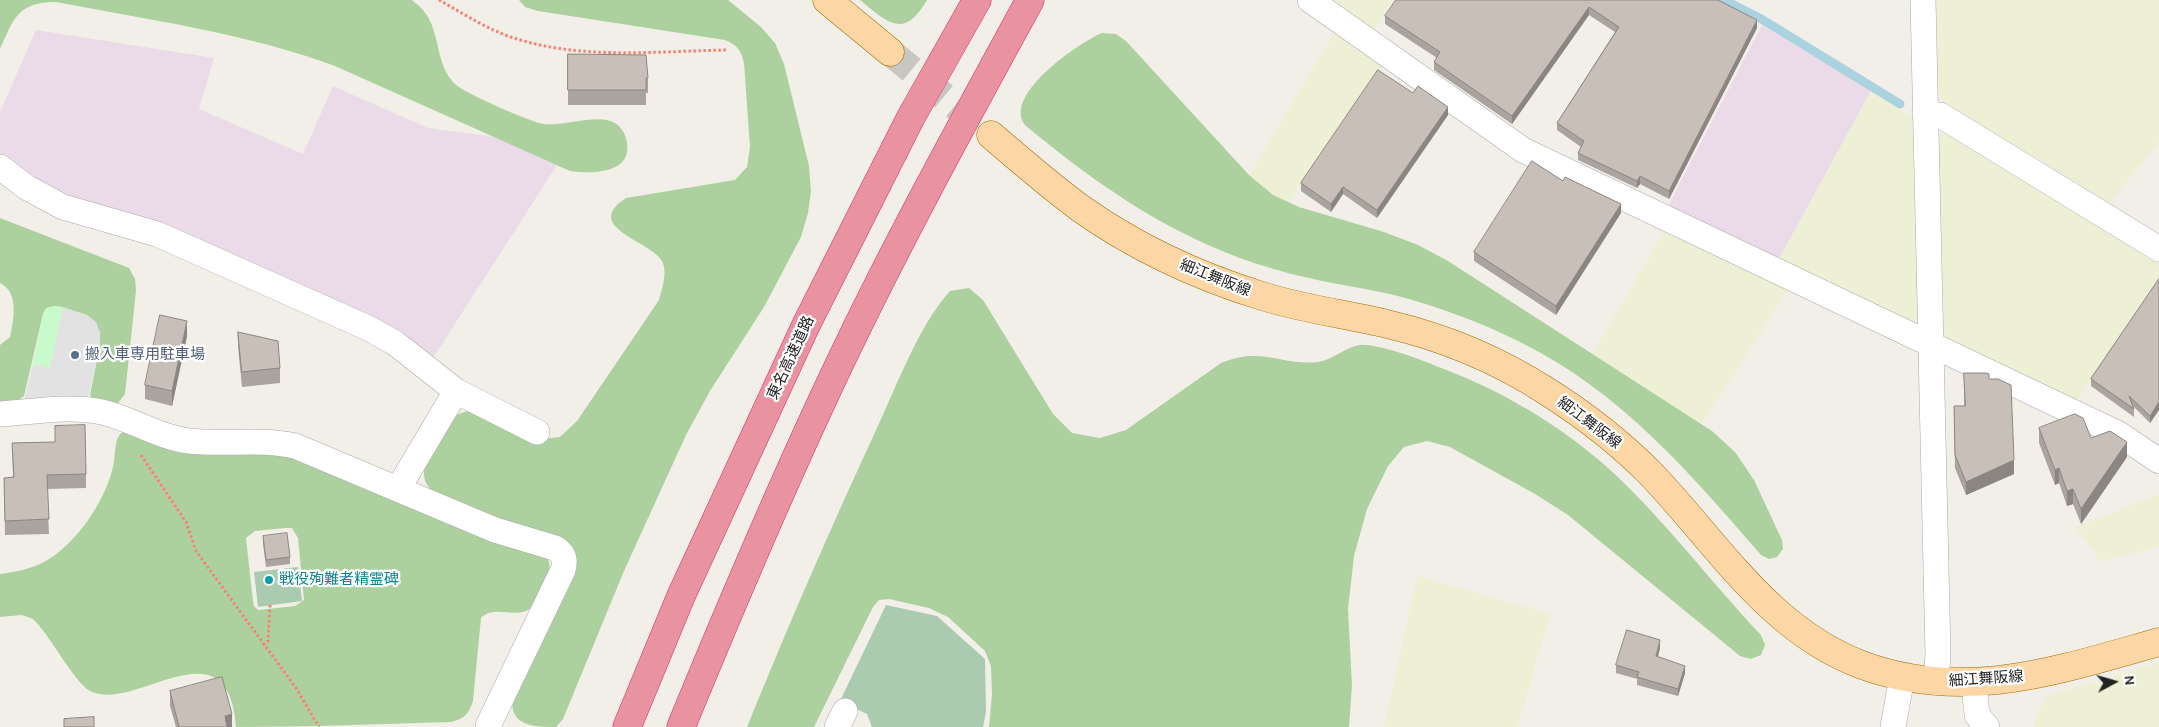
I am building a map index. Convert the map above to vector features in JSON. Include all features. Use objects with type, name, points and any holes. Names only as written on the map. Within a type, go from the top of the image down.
[{"type":"highway","name":"東名高速道路","points":[[627,727],[681,596],[806,325],[911,117],[978,0]]},
{"type":"highway","points":[[681,727],[754,548],[849,344],[954,138],[1030,0]]},
{"type":"main road","points":[[827,0],[890,52]]},
{"type":"main road","name":"細江舞阪線","points":[[991,135],[1079,207],[1114,230],[1187,269],[1264,297],[1304,308],[1387,324],[1429,336],[1469,351],[1546,390],[1589,420],[1648,471],[1770,608],[1798,631],[1828,650],[1860,664],[1902,677],[1936,682],[1974,683],[2054,671],[2159,642]]},
{"type":"street","points":[[1310,0],[1523,150],[2118,434],[2134,442],[2159,461]]},
{"type":"street","points":[[1923,0],[1938,645],[1936,682]]},
{"type":"street","points":[[1925,115],[1940,115],[2159,249]]},
{"type":"street","points":[[0,167],[26,187],[63,206],[156,234],[368,328],[395,343],[456,391],[537,432]]},
{"type":"street","points":[[398,489],[456,391]]},
{"type":"street","points":[[0,414],[91,410],[132,422],[154,432],[188,441],[273,442],[295,446],[495,530],[555,548],[562,553],[565,561],[563,570],[488,727]]},
{"type":"street","points":[[1893,727],[1902,677]]},
{"type":"street","points":[[1974,683],[1977,715],[1987,727]]},
{"type":"path","points":[[439,0],[480,23],[516,39],[553,49],[592,53],[728,50]]},
{"type":"path","points":[[132,422],[129,428],[145,464],[186,522],[196,551],[296,688],[319,727]]},
{"type":"path","points":[[263,645],[268,641],[270,605]]},
{"type":"shaded area","points":[[1762,25],[1871,91],[1778,261],[1667,208]]},
{"type":"shaded area","points":[[36,30],[214,58],[199,109],[303,154],[333,86],[428,128],[496,137],[557,165],[431,361],[66,199],[11,165],[0,154],[0,112]]},
{"type":"shaded area","name":"搬入車専用駐車場","points":[[63,307],[87,315],[96,322],[100,332],[100,345],[88,398],[24,402],[33,364],[50,368]]},
{"type":"green space","points":[[0,0],[412,0],[429,19],[446,73],[462,89],[521,117],[539,123],[550,124],[603,119],[614,122],[622,130],[627,143],[627,153],[623,161],[608,170],[599,172],[570,171],[335,66],[232,36],[56,2],[33,5],[19,14],[9,29],[0,49]]},
{"type":"green space","points":[[519,0],[728,0],[761,27],[775,43],[784,64],[809,166],[811,191],[808,213],[801,237],[764,307],[710,391],[686,435],[624,571],[563,719],[556,727],[532,725],[519,719],[513,707],[513,698],[574,573],[527,530],[436,494],[426,483],[424,477],[427,461],[447,426],[457,415],[464,412],[468,411],[539,439],[560,437],[577,421],[659,300],[664,280],[662,261],[615,225],[611,217],[614,208],[626,198],[735,180],[747,167],[750,147],[744,63],[740,51],[733,44],[725,40],[538,11],[525,7]]},
{"type":"green space","points":[[860,0],[927,0],[911,20],[903,24],[895,24],[887,21]]},
{"type":"green space","points":[[1328,0],[1393,0],[1373,32]]},
{"type":"green space","points":[[1933,0],[2159,0],[2159,142],[2110,203],[1944,102],[1935,87]]},
{"type":"green space","points":[[1335,31],[1383,65],[1289,203],[1273,195],[1249,175]]},
{"type":"green space","points":[[1102,33],[1116,34],[1126,41],[1249,175],[1273,195],[1299,207],[1384,232],[1418,245],[1448,261],[1712,431],[1735,452],[1754,480],[1782,540],[1783,549],[1777,557],[1769,559],[1761,555],[1680,464],[1651,436],[1622,409],[1556,362],[1505,335],[1442,309],[1394,295],[1274,269],[1239,258],[1206,244],[1142,211],[1054,149],[1026,126],[1021,114],[1024,101],[1032,86],[1045,72],[1076,48]]},
{"type":"green space","points":[[1871,91],[1915,118],[1919,318],[1911,324],[1778,261]]},
{"type":"green space","points":[[1945,132],[2159,263],[2159,280],[2076,402],[1950,342],[1941,328],[1936,137]]},
{"type":"green space","points":[[0,218],[129,268],[135,279],[136,291],[125,394],[118,403],[92,398],[90,395],[100,345],[87,315],[54,306],[43,314],[24,396],[19,400],[0,403],[0,345],[10,337],[14,307],[10,293],[0,283]]},
{"type":"green space","points":[[1665,230],[1789,289],[1701,425],[1592,354]]},
{"type":"green space","points":[[969,288],[983,300],[1053,414],[1072,433],[1100,438],[1126,430],[1221,363],[1248,356],[1318,362],[1329,359],[1355,346],[1376,346],[1409,356],[1480,384],[1542,418],[1580,445],[1621,480],[1662,523],[1761,635],[1765,645],[1761,655],[1751,659],[1740,656],[1568,515],[1535,494],[1450,447],[1427,441],[1404,447],[1388,466],[1367,509],[1354,556],[1348,609],[1352,685],[1349,727],[989,727],[992,694],[991,666],[985,651],[948,617],[929,608],[889,599],[879,600],[873,607],[814,727],[747,727],[826,539],[919,338],[928,321],[950,291]]},
{"type":"green space","points":[[54,306],[63,307],[50,368],[33,364],[43,314],[46,308]]},
{"type":"green space","points":[[123,432],[282,454],[541,555],[548,559],[549,575],[537,600],[530,609],[518,613],[492,612],[481,618],[473,701],[465,715],[451,722],[236,727],[229,695],[216,679],[198,674],[177,677],[131,691],[109,695],[90,691],[69,668],[33,619],[22,615],[0,617],[0,574],[34,567],[44,562],[67,545],[78,533],[96,508],[109,480],[113,467],[116,443]],"holes":[[[292,528],[298,538],[304,600],[295,606],[258,610],[254,606],[253,601],[246,538],[255,531]]]},
{"type":"green space","points":[[2159,494],[2159,546],[2101,562],[2075,527]]},
{"type":"green space","points":[[298,567],[302,601],[258,607],[254,572]]},
{"type":"green space","points":[[1417,576],[1550,614],[1518,727],[1384,727]]},
{"type":"green space","points":[[886,605],[937,616],[985,659],[986,712],[983,727],[872,727],[867,714],[840,701]]},
{"type":"green space","points":[[2159,662],[2159,727],[2033,727],[2046,696]]},
{"type":"building","points":[[1396,0],[1718,0],[1757,20],[1669,191],[1640,176],[1637,181],[1578,153],[1584,141],[1557,123],[1619,27],[1589,7],[1512,116],[1434,62],[1440,52],[1385,16]]},
{"type":"building","points":[[568,54],[646,55],[648,78],[646,78],[646,90],[568,90]]},
{"type":"building","points":[[1378,70],[1413,93],[1418,86],[1448,107],[1377,210],[1343,187],[1331,204],[1301,183]]},
{"type":"building","points":[[1532,161],[1563,181],[1565,177],[1621,204],[1556,306],[1474,252]]},
{"type":"building","points":[[2159,279],[2159,402],[2150,416],[2129,396],[2134,409],[2091,379]]},
{"type":"building","points":[[160,315],[187,321],[172,391],[145,385]]},
{"type":"building","points":[[238,332],[278,341],[280,368],[242,372]]},
{"type":"building","points":[[1964,373],[1986,373],[1989,374],[1989,379],[1998,379],[2011,385],[2014,460],[1966,482],[1955,455],[1954,406],[1965,406]]},
{"type":"building","points":[[2075,414],[2083,418],[2091,438],[2110,431],[2127,442],[2081,509],[2073,489],[2067,491],[2059,468],[2055,470],[2039,428]]},
{"type":"building","points":[[85,425],[86,474],[47,475],[49,519],[5,521],[4,478],[14,477],[12,443],[55,442],[55,426]]},
{"type":"building","points":[[287,533],[290,557],[266,560],[263,536]]},
{"type":"building","points":[[1627,630],[1660,640],[1656,656],[1685,666],[1678,689],[1637,677],[1639,672],[1616,665]]},
{"type":"building","points":[[222,677],[232,714],[225,716],[227,727],[179,727],[170,691]]},
{"type":"building","points":[[94,717],[94,727],[64,727],[64,719]]},
{"type":"waterway","points":[[1724,0],[1763,20],[1900,104]]},
{"type":"tunnel","points":[[890,52],[991,135]]},
{"type":"place","name":"搬入車専用駐車場","points":[[75,355]]},
{"type":"place","name":"戦役殉難者精霊碑","points":[[269,580]]}]
